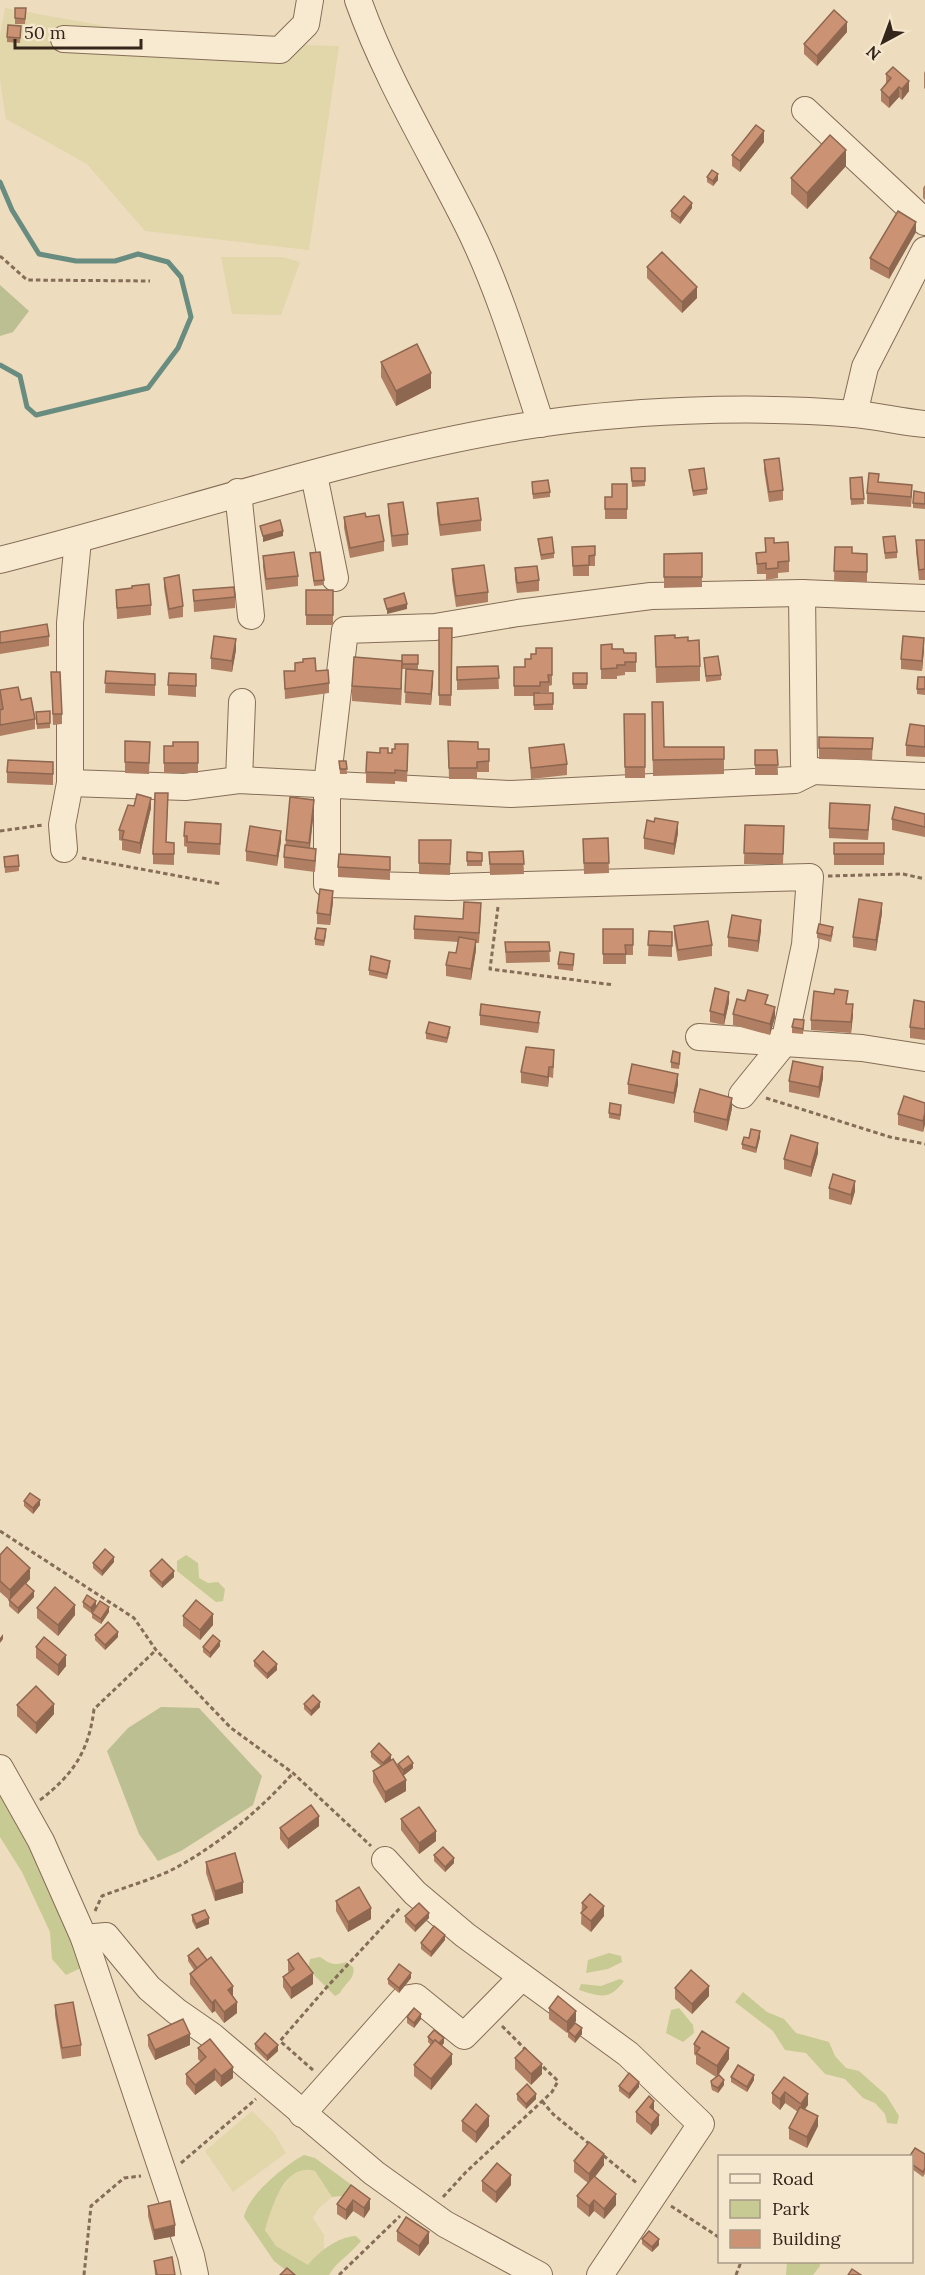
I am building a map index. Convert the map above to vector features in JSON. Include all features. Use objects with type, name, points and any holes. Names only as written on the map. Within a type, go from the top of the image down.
[{"type":"street","points":[[64,39],[280,50],[306,24],[310,0]]},
{"type":"street","points":[[358,0],[387,74],[468,226],[514,337],[541,424]]},
{"type":"street","points":[[805,110],[925,222]]},
{"type":"street","points":[[854,414],[865,368],[925,250]]},
{"type":"street","points":[[0,560],[78,540],[238,492],[410,450],[541,424],[654,414],[779,410],[854,414],[925,424]]},
{"type":"street","points":[[314,475],[325,516],[335,578]]},
{"type":"street","points":[[238,492],[251,616]]},
{"type":"street","points":[[63,837],[70,783],[70,623],[78,540]]},
{"type":"street","points":[[802,593],[804,764],[809,773]]},
{"type":"street","points":[[742,1095],[784,1043],[805,945],[810,877],[451,887],[327,884],[327,785],[345,630],[435,627],[518,613],[651,596],[802,593],[925,598]]},
{"type":"street","points":[[239,780],[242,702]]},
{"type":"street","points":[[70,783],[185,788],[239,780],[511,794],[795,780],[809,773],[925,776]]},
{"type":"street","points":[[699,1037],[862,1048],[925,1058]]},
{"type":"street","points":[[0,1768],[91,1937],[195,2275]]},
{"type":"street","points":[[385,1860],[415,1893],[465,1935],[628,2054],[701,2124],[600,2275]]},
{"type":"street","points":[[91,1937],[105,1936],[149,1988],[176,2011],[212,2036],[374,2173],[422,2207],[539,2275]]},
{"type":"street","points":[[302,2114],[404,1999],[416,1997],[464,2036],[522,1977]]},
{"type":"path","points":[[0,256],[27,280],[150,281]]},
{"type":"path","points":[[0,831],[47,824],[63,837],[69,854],[222,884]]},
{"type":"path","points":[[810,877],[903,874],[925,879]]},
{"type":"path","points":[[502,885],[493,935],[490,969],[614,985]]},
{"type":"path","points":[[784,1104],[890,1137],[925,1144]]},
{"type":"path","points":[[0,1531],[134,1618],[156,1650],[231,1728],[293,1773],[385,1860]]},
{"type":"path","points":[[25,1812],[65,1781],[92,1733],[94,1709],[156,1650]]},
{"type":"path","points":[[91,1937],[93,1916],[102,1896],[178,1866],[216,1842],[269,1800],[293,1773]]},
{"type":"path","points":[[328,2084],[280,2041],[415,1893]]},
{"type":"path","points":[[339,2275],[466,2172],[552,2092],[558,2081],[488,2012]]},
{"type":"path","points":[[84,2275],[91,2206],[124,2178],[163,2173],[218,2133],[269,2086]]},
{"type":"path","points":[[542,2101],[553,2114],[653,2194],[718,2237]]},
{"type":"shaded area","points":[[5,8],[193,42],[339,46],[309,250],[145,231],[87,164],[6,119],[0,80],[0,35]]},
{"type":"shaded area","points":[[221,257],[283,257],[300,262],[281,315],[232,314]]},
{"type":"shaded area","points":[[252,2111],[274,2133],[286,2153],[233,2192],[205,2151]]},
{"type":"shaded area","points":[[305,2168],[315,2171],[332,2197],[318,2209],[313,2218],[324,2235],[324,2249],[308,2265],[276,2246],[265,2229],[273,2200],[294,2172]]},
{"type":"green space","points":[[0,285],[29,311],[13,332],[0,336]]},
{"type":"green space","points":[[186,1555],[198,1563],[199,1578],[208,1583],[218,1582],[225,1589],[223,1601],[216,1602],[177,1571],[177,1561]]},
{"type":"green space","points":[[161,1707],[199,1708],[262,1776],[253,1805],[181,1851],[158,1861],[139,1834],[107,1751],[128,1728]]},
{"type":"green space","points":[[0,1783],[13,1804],[83,1967],[66,1975],[52,1959],[50,1932],[22,1872],[0,1837]]},
{"type":"green space","points":[[609,1953],[621,1956],[622,1962],[608,1969],[586,1973],[588,1960]]},
{"type":"green space","points":[[320,1957],[332,1964],[346,1962],[353,1967],[352,1977],[335,1996],[308,1969],[310,1959]]},
{"type":"green space","points":[[620,1979],[624,1981],[609,1994],[599,1995],[579,1990],[581,1984],[601,1986]]},
{"type":"green space","points":[[743,1992],[767,2012],[784,2019],[796,2033],[829,2042],[835,2056],[846,2068],[859,2071],[886,2095],[899,2116],[897,2124],[887,2123],[885,2114],[875,2103],[863,2098],[845,2079],[825,2074],[806,2053],[785,2050],[773,2031],[735,2002]]},
{"type":"green space","points":[[679,2008],[693,2025],[694,2033],[683,2042],[666,2033],[671,2010]]},
{"type":"green space","points":[[304,2155],[315,2158],[353,2186],[351,2195],[332,2197],[315,2171],[304,2170],[295,2173],[281,2188],[265,2230],[276,2246],[308,2265],[329,2246],[342,2239],[356,2236],[361,2241],[329,2275],[292,2275],[274,2261],[244,2217],[247,2208],[259,2191],[287,2166]]},
{"type":"green space","points":[[787,2263],[820,2263],[813,2275],[786,2275]]},
{"type":"building","points":[[15,8],[26,8],[25,19],[15,18]]},
{"type":"building","points":[[834,10],[847,22],[817,56],[804,44]]},
{"type":"building","points":[[8,25],[21,26],[20,38],[7,37]]},
{"type":"building","points":[[893,67],[909,81],[902,89],[899,87],[889,98],[881,90],[891,78],[886,74]]},
{"type":"building","points":[[756,125],[764,131],[740,161],[732,155]]},
{"type":"building","points":[[830,135],[846,150],[807,193],[791,178]]},
{"type":"building","points":[[712,170],[718,174],[713,181],[707,177]]},
{"type":"building","points":[[684,196],[692,203],[680,218],[671,211]]},
{"type":"building","points":[[898,211],[916,222],[889,269],[870,258]]},
{"type":"building","points":[[662,252],[697,287],[682,302],[647,267]]},
{"type":"building","points":[[417,344],[431,373],[396,391],[381,362]]},
{"type":"building","points":[[779,458],[783,490],[769,492],[764,460]]},
{"type":"building","points":[[631,468],[645,468],[645,481],[632,481]]},
{"type":"building","points":[[704,468],[707,489],[693,491],[689,470]]},
{"type":"building","points":[[869,473],[879,474],[878,482],[912,485],[911,497],[867,493]]},
{"type":"building","points":[[862,477],[864,499],[851,499],[850,478]]},
{"type":"building","points":[[548,480],[550,492],[533,494],[532,482]]},
{"type":"building","points":[[612,484],[627,484],[627,509],[605,509],[605,497],[612,497]]},
{"type":"building","points":[[914,491],[925,493],[925,504],[913,503]]},
{"type":"building","points":[[478,498],[481,520],[440,525],[437,503]]},
{"type":"building","points":[[403,502],[408,534],[392,536],[388,504]]},
{"type":"building","points":[[365,513],[366,517],[379,515],[384,541],[350,548],[344,517]]},
{"type":"building","points":[[280,520],[283,531],[263,536],[260,526]]},
{"type":"building","points":[[895,536],[897,552],[885,553],[883,537]]},
{"type":"building","points":[[552,537],[554,553],[541,555],[538,539]]},
{"type":"building","points":[[765,538],[774,538],[774,543],[788,542],[789,561],[778,562],[778,568],[766,569],[766,563],[757,564],[756,553],[766,552]]},
{"type":"building","points":[[916,540],[925,540],[925,569],[919,570]]},
{"type":"building","points":[[595,546],[595,555],[589,556],[589,565],[573,566],[572,547]]},
{"type":"building","points":[[835,547],[852,547],[852,553],[867,554],[867,572],[834,571]]},
{"type":"building","points":[[294,552],[298,576],[266,579],[263,556]]},
{"type":"building","points":[[320,552],[324,580],[314,581],[310,553]]},
{"type":"building","points":[[702,553],[702,577],[664,577],[664,554]]},
{"type":"building","points":[[484,565],[488,592],[456,596],[452,569]]},
{"type":"building","points":[[537,566],[539,580],[517,583],[515,568]]},
{"type":"building","points":[[179,575],[183,606],[169,609],[164,578]]},
{"type":"building","points":[[149,584],[151,605],[117,608],[116,590]]},
{"type":"building","points":[[234,587],[235,597],[194,601],[193,590]]},
{"type":"building","points":[[306,590],[333,590],[333,615],[306,615]]},
{"type":"building","points":[[404,593],[407,604],[387,609],[384,599]]},
{"type":"building","points":[[47,624],[49,636],[0,643],[0,632]]},
{"type":"building","points":[[439,628],[452,628],[451,695],[439,695]]},
{"type":"building","points":[[675,635],[675,638],[688,637],[688,641],[699,640],[700,666],[656,667],[655,636]]},
{"type":"building","points":[[214,636],[236,639],[232,661],[211,658]]},
{"type":"building","points":[[903,636],[924,638],[922,661],[901,659]]},
{"type":"building","points":[[612,644],[612,649],[623,649],[624,653],[636,653],[636,662],[625,662],[625,665],[617,665],[617,668],[601,669],[601,645]]},
{"type":"building","points":[[536,648],[552,648],[552,675],[548,675],[549,682],[540,682],[540,686],[514,686],[514,667],[525,667],[525,659],[531,659],[531,654],[536,654]]},
{"type":"building","points":[[402,655],[418,655],[418,664],[402,664]]},
{"type":"building","points":[[718,656],[721,675],[706,676],[704,658]]},
{"type":"building","points":[[354,657],[402,661],[401,689],[352,686]]},
{"type":"building","points":[[315,658],[316,671],[328,670],[329,683],[285,689],[284,671],[295,671],[295,663],[303,662],[303,659]]},
{"type":"building","points":[[498,666],[499,678],[457,680],[457,667]]},
{"type":"building","points":[[406,669],[433,671],[431,694],[405,692]]},
{"type":"building","points":[[106,671],[155,674],[155,685],[105,683]]},
{"type":"building","points":[[51,672],[60,672],[62,714],[53,714]]},
{"type":"building","points":[[169,673],[196,674],[196,686],[168,685]]},
{"type":"building","points":[[573,673],[587,673],[587,684],[573,684]]},
{"type":"building","points":[[918,677],[925,677],[925,689],[917,689]]},
{"type":"building","points":[[18,687],[21,700],[31,698],[35,719],[0,725],[0,710],[3,709],[0,690]]},
{"type":"building","points":[[534,693],[553,693],[553,704],[534,705]]},
{"type":"building","points":[[652,702],[663,702],[664,747],[724,747],[724,759],[653,760]]},
{"type":"building","points":[[50,711],[50,723],[37,724],[36,712]]},
{"type":"building","points":[[624,714],[645,714],[645,767],[625,767]]},
{"type":"building","points":[[910,724],[925,726],[925,747],[906,745]]},
{"type":"building","points":[[819,737],[873,738],[872,749],[819,748]]},
{"type":"building","points":[[125,741],[150,742],[149,763],[125,762]]},
{"type":"building","points":[[448,741],[478,742],[478,749],[489,749],[489,761],[477,762],[477,768],[449,768]]},
{"type":"building","points":[[173,742],[198,742],[198,763],[164,763],[164,746],[173,746]]},
{"type":"building","points":[[395,744],[408,744],[407,771],[366,772],[367,752],[380,753],[380,748],[388,748],[388,753],[392,753]]},
{"type":"building","points":[[564,744],[567,764],[531,768],[529,748]]},
{"type":"building","points":[[755,750],[777,750],[778,765],[755,765]]},
{"type":"building","points":[[8,760],[53,762],[53,774],[7,772]]},
{"type":"building","points":[[339,761],[346,761],[347,769],[340,769]]},
{"type":"building","points":[[155,793],[168,793],[166,842],[174,843],[174,854],[153,854]]},
{"type":"building","points":[[137,794],[151,798],[140,843],[122,839],[124,831],[119,830],[128,805],[134,806]]},
{"type":"building","points":[[290,797],[314,800],[309,843],[286,840]]},
{"type":"building","points":[[830,803],[870,805],[868,830],[829,828]]},
{"type":"building","points":[[895,807],[925,814],[925,827],[892,819]]},
{"type":"building","points":[[655,818],[678,822],[674,844],[644,838],[647,820],[654,822]]},
{"type":"building","points":[[185,822],[221,824],[220,844],[187,842],[187,836],[184,836]]},
{"type":"building","points":[[745,825],[784,826],[783,854],[744,853]]},
{"type":"building","points":[[250,826],[281,831],[277,856],[246,851]]},
{"type":"building","points":[[608,838],[609,863],[584,863],[583,839]]},
{"type":"building","points":[[419,840],[451,840],[450,864],[419,863]]},
{"type":"building","points":[[834,843],[884,843],[884,854],[834,854]]},
{"type":"building","points":[[285,845],[316,849],[315,861],[284,857]]},
{"type":"building","points":[[523,851],[524,864],[490,864],[489,852]]},
{"type":"building","points":[[467,852],[482,853],[482,861],[467,861]]},
{"type":"building","points":[[339,854],[390,857],[390,870],[338,867]]},
{"type":"building","points":[[18,855],[19,866],[5,867],[4,857]]},
{"type":"building","points":[[320,889],[333,891],[330,915],[317,913]]},
{"type":"building","points":[[859,899],[882,903],[876,940],[853,937]]},
{"type":"building","points":[[464,902],[481,903],[479,933],[414,929],[415,916],[463,919]]},
{"type":"building","points":[[732,915],[761,920],[758,941],[728,937]]},
{"type":"building","points":[[708,921],[712,945],[678,950],[674,926]]},
{"type":"building","points":[[819,924],[833,927],[831,936],[817,933]]},
{"type":"building","points":[[317,928],[326,929],[324,941],[315,939]]},
{"type":"building","points":[[603,929],[633,929],[633,945],[625,945],[626,954],[603,954]]},
{"type":"building","points":[[649,931],[672,932],[672,946],[648,945]]},
{"type":"building","points":[[459,937],[476,940],[471,969],[446,965],[449,952],[456,953]]},
{"type":"building","points":[[505,942],[549,942],[550,951],[506,952]]},
{"type":"building","points":[[560,952],[574,954],[573,965],[558,964]]},
{"type":"building","points":[[371,956],[390,961],[387,974],[369,970]]},
{"type":"building","points":[[715,988],[729,992],[724,1015],[710,1011]]},
{"type":"building","points":[[835,989],[848,991],[846,1004],[853,1004],[851,1022],[811,1020],[814,991],[834,994]]},
{"type":"building","points":[[748,990],[768,995],[765,1004],[775,1007],[770,1024],[733,1014],[737,999],[745,1001]]},
{"type":"building","points":[[914,1000],[925,1002],[925,1029],[910,1027]]},
{"type":"building","points":[[481,1004],[540,1012],[538,1023],[480,1015]]},
{"type":"building","points":[[794,1019],[804,1020],[803,1029],[792,1027]]},
{"type":"building","points":[[429,1022],[450,1027],[447,1038],[426,1033]]},
{"type":"building","points":[[526,1047],[554,1050],[553,1067],[549,1067],[548,1077],[521,1072]]},
{"type":"building","points":[[673,1051],[680,1053],[679,1064],[671,1062]]},
{"type":"building","points":[[793,1061],[823,1067],[819,1087],[789,1081]]},
{"type":"building","points":[[632,1064],[678,1074],[674,1093],[628,1084]]},
{"type":"building","points":[[700,1089],[732,1098],[727,1120],[694,1112]]},
{"type":"building","points":[[904,1096],[925,1103],[923,1121],[898,1114]]},
{"type":"building","points":[[610,1103],[621,1105],[620,1115],[609,1113]]},
{"type":"building","points":[[751,1129],[760,1131],[756,1148],[742,1144],[744,1137],[749,1138]]},
{"type":"building","points":[[791,1135],[818,1143],[811,1167],[784,1159]]},
{"type":"building","points":[[833,1174],[855,1181],[851,1195],[829,1188]]},
{"type":"building","points":[[30,1493],[40,1500],[33,1508],[24,1501]]},
{"type":"building","points":[[7,1547],[30,1568],[10,1590],[0,1581],[0,1555]]},
{"type":"building","points":[[105,1549],[114,1557],[102,1571],[93,1563]]},
{"type":"building","points":[[162,1559],[174,1571],[162,1583],[150,1571]]},
{"type":"building","points":[[25,1583],[34,1591],[18,1608],[9,1600]]},
{"type":"building","points":[[55,1587],[75,1605],[58,1625],[37,1608]]},
{"type":"building","points":[[87,1595],[96,1601],[91,1608],[83,1602]]},
{"type":"building","points":[[196,1600],[213,1614],[200,1630],[183,1616]]},
{"type":"building","points":[[100,1601],[109,1607],[101,1619],[92,1613]]},
{"type":"building","points":[[108,1622],[118,1632],[105,1645],[95,1635]]},
{"type":"building","points":[[213,1635],[220,1641],[210,1653],[203,1647]]},
{"type":"building","points":[[44,1637],[66,1655],[58,1665],[36,1647]]},
{"type":"building","points":[[263,1651],[277,1664],[267,1674],[254,1661]]},
{"type":"building","points":[[36,1686],[54,1704],[36,1723],[17,1705]]},
{"type":"building","points":[[313,1695],[320,1702],[311,1711],[304,1704]]},
{"type":"building","points":[[379,1743],[391,1755],[383,1763],[371,1752]]},
{"type":"building","points":[[408,1756],[413,1763],[403,1770],[398,1764]]},
{"type":"building","points":[[393,1759],[406,1780],[385,1792],[373,1771]]},
{"type":"building","points":[[311,1805],[319,1816],[288,1839],[280,1828]]},
{"type":"building","points":[[419,1807],[436,1831],[419,1843],[401,1819]]},
{"type":"building","points":[[443,1847],[454,1858],[445,1867],[434,1855]]},
{"type":"building","points":[[235,1853],[243,1882],[215,1891],[206,1862]]},
{"type":"building","points":[[359,1887],[371,1908],[348,1922],[336,1901]]},
{"type":"building","points":[[590,1894],[604,1906],[591,1921],[581,1913],[587,1907],[582,1903]]},
{"type":"building","points":[[419,1903],[429,1913],[415,1926],[405,1916]]},
{"type":"building","points":[[205,1910],[209,1918],[196,1924],[192,1915]]},
{"type":"building","points":[[434,1926],[445,1935],[431,1952],[421,1943]]},
{"type":"building","points":[[198,1948],[207,1960],[197,1968],[188,1956]]},
{"type":"building","points":[[298,1953],[313,1973],[291,1988],[283,1977],[294,1969],[288,1960]]},
{"type":"building","points":[[211,1957],[233,1986],[228,1990],[237,2002],[224,2012],[215,2000],[212,2003],[190,1974]]},
{"type":"building","points":[[399,1964],[411,1973],[399,1988],[388,1979]]},
{"type":"building","points":[[691,1970],[709,1986],[692,2004],[675,1988]]},
{"type":"building","points":[[558,1996],[576,2011],[567,2022],[549,2008]]},
{"type":"building","points":[[73,2002],[81,2045],[62,2048],[55,2005]]},
{"type":"building","points":[[414,2008],[421,2014],[414,2023],[407,2017]]},
{"type":"building","points":[[183,2019],[190,2034],[155,2050],[148,2035]]},
{"type":"building","points":[[575,2023],[582,2028],[575,2037],[568,2031]]},
{"type":"building","points":[[434,2030],[444,2038],[439,2043],[428,2037]]},
{"type":"building","points":[[702,2031],[729,2048],[717,2066],[696,2053],[700,2048],[694,2044]]},
{"type":"building","points":[[265,2033],[278,2045],[267,2056],[255,2044]]},
{"type":"building","points":[[210,2039],[233,2067],[221,2076],[215,2069],[195,2085],[186,2074],[206,2057],[198,2048]]},
{"type":"building","points":[[435,2040],[452,2054],[431,2079],[414,2065]]},
{"type":"building","points":[[525,2048],[542,2064],[531,2074],[515,2058]]},
{"type":"building","points":[[738,2065],[754,2075],[747,2087],[731,2077]]},
{"type":"building","points":[[629,2073],[639,2082],[629,2094],[619,2086]]},
{"type":"building","points":[[719,2075],[724,2080],[718,2088],[712,2085],[711,2081]]},
{"type":"building","points":[[784,2077],[808,2094],[801,2104],[785,2092],[780,2099],[772,2093]]},
{"type":"building","points":[[527,2084],[536,2094],[526,2104],[517,2094]]},
{"type":"building","points":[[649,2096],[654,2101],[650,2107],[659,2115],[651,2125],[636,2112]]},
{"type":"building","points":[[476,2104],[489,2116],[476,2132],[462,2121]]},
{"type":"building","points":[[800,2107],[818,2116],[807,2137],[789,2128]]},
{"type":"building","points":[[589,2142],[604,2154],[589,2174],[574,2161]]},
{"type":"building","points":[[915,2148],[925,2154],[923,2172],[913,2165],[913,2155],[910,2155]]},
{"type":"building","points":[[497,2163],[511,2175],[496,2192],[482,2181]]},
{"type":"building","points":[[594,2176],[616,2194],[604,2209],[594,2200],[589,2206],[577,2196]]},
{"type":"building","points":[[351,2185],[370,2199],[364,2208],[353,2200],[346,2210],[337,2204]]},
{"type":"building","points":[[170,2201],[175,2225],[154,2230],[148,2206]]},
{"type":"building","points":[[406,2217],[429,2232],[419,2246],[397,2231]]},
{"type":"building","points":[[649,2231],[659,2239],[652,2247],[642,2239]]},
{"type":"building","points":[[172,2257],[175,2275],[157,2275],[154,2261]]},
{"type":"building","points":[[287,2268],[295,2275],[280,2275]]},
{"type":"building","points":[[852,2269],[861,2275],[848,2275]]},
{"type":"waterway","points":[[0,182],[12,210],[39,254],[76,261],[115,261],[138,254],[168,262],[181,277],[191,317],[178,348],[148,388],[36,415],[27,407],[20,376],[0,365]]}]
